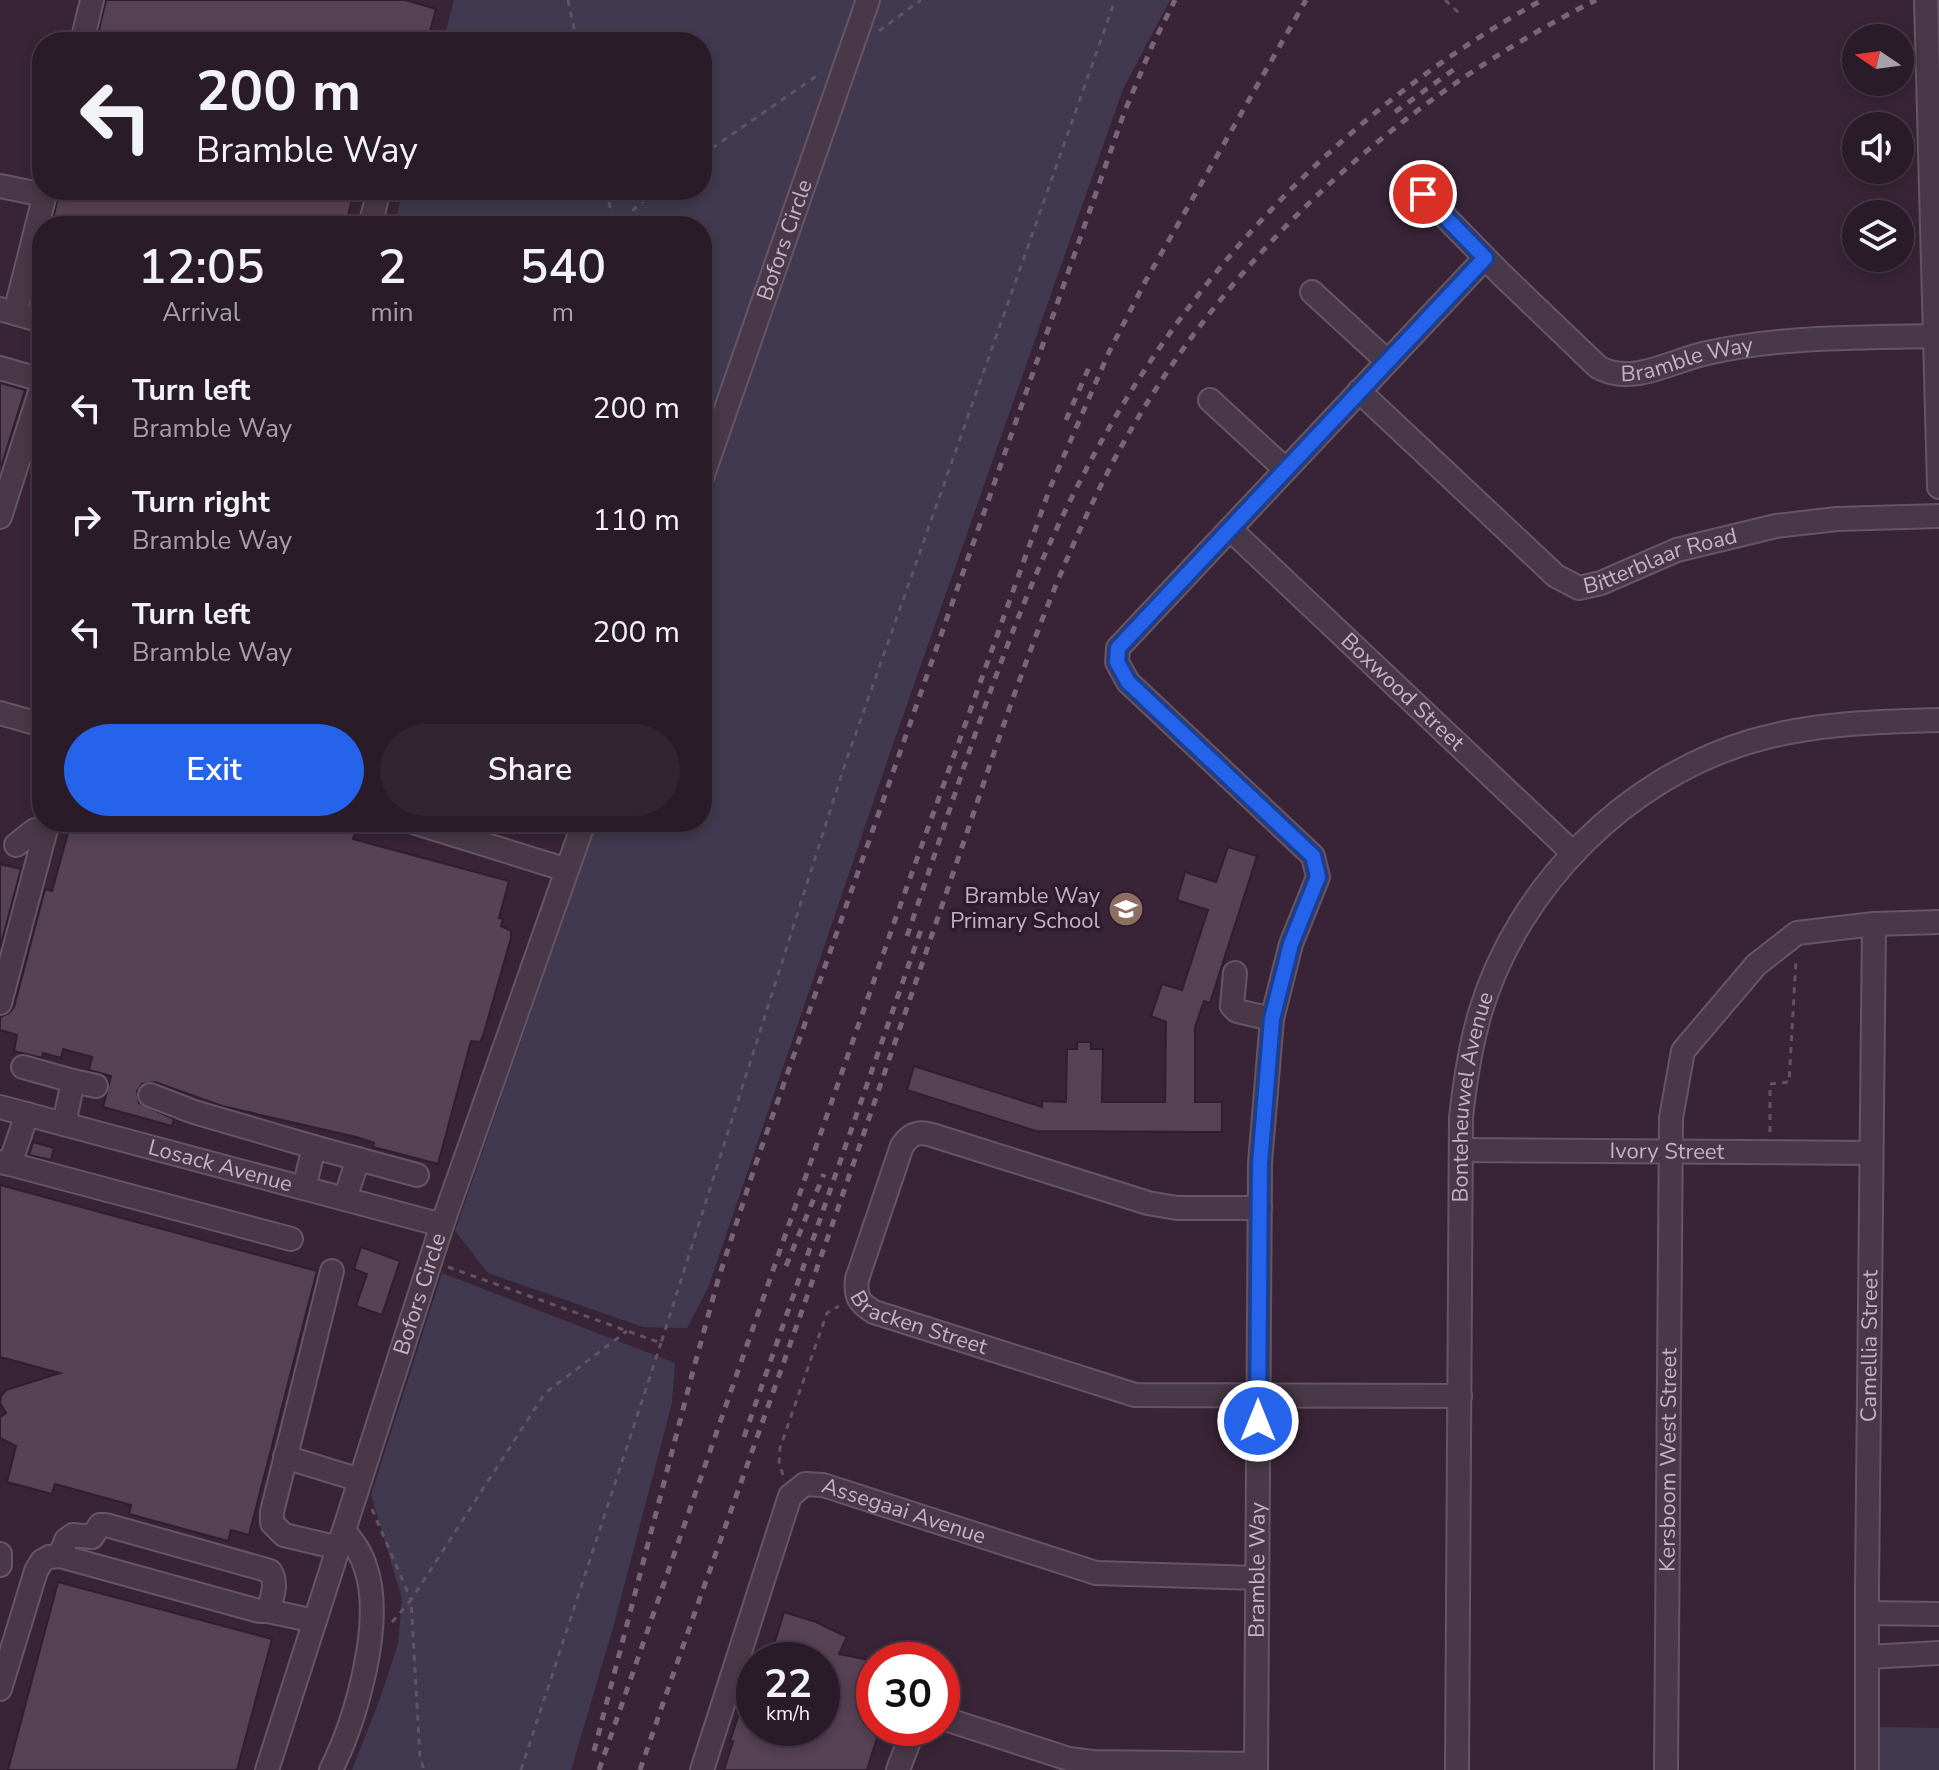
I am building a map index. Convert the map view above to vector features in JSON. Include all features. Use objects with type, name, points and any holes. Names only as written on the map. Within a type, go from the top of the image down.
[{"type":"street","points":[[84,32],[92,0]]},
{"type":"street","name":"Bofors Circle","points":[[712,449],[868,0]]},
{"type":"street","points":[[1926,0],[1939,487]]},
{"type":"street","points":[[0,186],[32,190]]},
{"type":"street","name":"Bramble Way","points":[[1423,194],[1598,367],[1615,375],[1633,375],[1705,354],[1802,339],[1935,336]]},
{"type":"street","points":[[32,234],[8,311],[32,318]]},
{"type":"street","name":"Bramble Way","points":[[1256,1767],[1260,1163],[1272,1019],[1291,944],[1318,877],[1313,856],[1128,682],[1117,662],[1118,648],[1485,258]]},
{"type":"street","points":[[1312,292],[1387,361]]},
{"type":"street","points":[[0,368],[32,379]]},
{"type":"street","name":"Bitterblaar Road","points":[[1359,391],[1556,576],[1579,588],[1601,583],[1677,550],[1776,526],[1837,519],[1939,516]]},
{"type":"street","points":[[1210,400],[1285,469]]},
{"type":"street","points":[[0,517],[32,415]]},
{"type":"street","name":"Boxwood Street","points":[[1231,530],[1573,853]]},
{"type":"street","points":[[0,713],[32,722]]},
{"type":"street","name":"Bonteheuwel Avenue","points":[[1457,1770],[1461,1150],[1466,1072],[1481,1008],[1516,931],[1533,903],[1573,853],[1606,822],[1660,783],[1703,760],[1750,741],[1804,728],[1939,720]]},
{"type":"street","points":[[16,845],[32,832]]},
{"type":"street","points":[[0,1003],[45,833],[42,832]]},
{"type":"street","points":[[445,832],[567,870]]},
{"type":"street","name":"Bofors Circle","points":[[267,1770],[442,1225],[580,832]]},
{"type":"street","points":[[1797,933],[1874,924],[1939,922]]},
{"type":"street","name":"Camellia Street","points":[[1867,1770],[1874,924]]},
{"type":"street","name":"Kersboom West Street","points":[[1666,1770],[1671,1118],[1683,1051],[1756,965],[1797,933]]},
{"type":"street","points":[[1235,973],[1232,1006],[1237,1011],[1272,1019]]},
{"type":"street","points":[[23,1067],[96,1086]]},
{"type":"street","points":[[64,1124],[73,1081]]},
{"type":"street","points":[[150,1095],[194,1112],[417,1175]]},
{"type":"street","name":"Losack Avenue","points":[[0,1107],[442,1225]]},
{"type":"street","points":[[27,1114],[5,1163],[291,1239]]},
{"type":"street","name":"Bracken Street","points":[[1260,1208],[1169,1208],[932,1135],[916,1133],[908,1137],[902,1146],[857,1279],[856,1296],[862,1305],[874,1312],[1117,1391],[1143,1395],[1460,1396]]},
{"type":"street","points":[[304,1188],[314,1147]]},
{"type":"street","name":"Ivory Street","points":[[1461,1150],[1871,1153]]},
{"type":"street","points":[[345,1199],[358,1159]]},
{"type":"street","points":[[331,1770],[360,1692],[369,1649],[371,1609],[367,1571],[357,1547],[341,1540],[284,1535],[272,1523],[272,1512],[332,1271]]},
{"type":"street","points":[[285,1457],[360,1480]]},
{"type":"street","name":"Assegaai Avenue","points":[[702,1770],[790,1496],[805,1484],[823,1485],[1096,1573],[1257,1578]]},
{"type":"street","points":[[60,1556],[66,1540],[73,1535],[92,1537],[100,1525],[117,1527],[270,1571],[274,1578],[268,1611]]},
{"type":"street","points":[[0,1554],[0,1565]]},
{"type":"street","points":[[0,1689],[36,1571],[42,1561],[49,1557],[60,1556],[251,1609],[315,1621]]},
{"type":"street","points":[[1867,1613],[1939,1614]]},
{"type":"street","points":[[1867,1657],[1939,1653]]},
{"type":"street","points":[[960,1724],[1069,1759],[1256,1767]]},
{"type":"street","points":[[898,1770],[907,1746]]},
{"type":"path","points":[[568,0],[575,32]]},
{"type":"path","points":[[712,148],[921,0]]},
{"type":"path","points":[[521,1770],[844,767],[1115,0]]},
{"type":"path","points":[[1445,0],[1459,13]]},
{"type":"path","points":[[626,216],[645,200]]},
{"type":"path","points":[[1769,1151],[1770,1084],[1789,1082],[1797,933]]},
{"type":"path","points":[[430,1261],[661,1343]]},
{"type":"path","points":[[786,1481],[779,1464],[780,1448],[827,1313],[844,1303]]},
{"type":"path","points":[[369,1649],[411,1600],[545,1393],[627,1331]]},
{"type":"path","points":[[360,1480],[411,1600],[420,1757],[424,1770]]},
{"type":"shaded area","points":[[454,0],[856,0],[712,414],[712,216],[396,216],[400,200],[712,200],[712,32],[446,32]]},
{"type":"shaded area","points":[[881,0],[1170,0],[1123,89],[890,753],[708,1288],[687,1328],[643,1327],[488,1273],[455,1231],[594,832],[712,832],[712,488]]},
{"type":"shaded area","points":[[442,1273],[675,1363],[672,1403],[613,1628],[571,1770],[352,1770],[398,1644],[402,1599],[371,1495]]},
{"type":"shaded area","points":[[1876,1727],[1939,1728],[1939,1770],[1876,1770]]},
{"type":"building","points":[[106,0],[405,0],[436,9],[430,32],[98,32]]},
{"type":"building","points":[[58,200],[352,200],[348,216],[54,216]]},
{"type":"building","points":[[0,383],[25,390],[2,464],[0,464]]},
{"type":"building","points":[[68,832],[355,832],[353,839],[509,881],[499,918],[503,919],[501,926],[511,931],[511,938],[483,1036],[480,1042],[471,1041],[438,1164],[373,1147],[374,1143],[356,1137],[222,1106],[155,1082],[142,1084],[137,1091],[139,1103],[174,1119],[172,1126],[103,1107],[111,1076],[89,1070],[92,1057],[63,1049],[61,1058],[43,1053],[42,1058],[14,1051],[17,1035],[0,1030],[0,1017],[14,1007],[45,889],[52,891]]},
{"type":"building","points":[[1228,847],[1257,856],[1210,1003],[1204,1001],[1195,1027],[1195,1102],[1222,1102],[1222,1132],[1036,1131],[907,1090],[914,1066],[1042,1107],[1042,1101],[1066,1102],[1067,1049],[1077,1049],[1077,1042],[1091,1042],[1091,1049],[1103,1049],[1102,1102],[1165,1102],[1166,1022],[1151,1016],[1162,984],[1182,990],[1208,910],[1177,900],[1185,872],[1216,882]]},
{"type":"building","points":[[0,864],[21,869],[0,948]]},
{"type":"building","points":[[33,1142],[54,1148],[51,1160],[29,1155]]},
{"type":"building","points":[[0,1185],[317,1271],[249,1535],[231,1530],[228,1541],[129,1514],[131,1505],[55,1484],[52,1494],[7,1482],[16,1446],[0,1438],[0,1417],[6,1413],[0,1403],[1,1396],[6,1390],[60,1373],[0,1357]]},
{"type":"building","points":[[361,1247],[400,1261],[382,1315],[356,1306],[367,1274],[354,1269]]},
{"type":"building","points":[[58,1582],[272,1639],[237,1770],[8,1770]]},
{"type":"building","points":[[784,1612],[816,1622],[847,1637],[840,1652],[840,1642],[775,1642]]},
{"type":"building","points":[[840,1654],[856,1657],[856,1746],[874,1746],[867,1770],[724,1770],[733,1741],[730,1741],[736,1723],[736,1746],[840,1746]]},
{"type":"railway","points":[[594,1751],[718,1280],[754,1169],[1124,113],[1175,0]]},
{"type":"railway","points":[[599,1770],[895,920],[1050,488],[1109,352],[1145,282],[1306,0]]},
{"type":"railway","points":[[907,936],[1023,606],[1070,501],[1112,423],[1159,349],[1210,279],[1267,214],[1329,153],[1396,97],[1467,46],[1542,0]]},
{"type":"railway","points":[[640,1770],[1026,662],[1058,580],[1114,460],[1157,387],[1206,318],[1261,253],[1320,193],[1383,137],[1451,86],[1522,41],[1596,0]]},
{"type":"railway","points":[[1395,112],[1460,65]]},
{"type":"railway","points":[[1066,420],[1090,365]]},
{"type":"railway","points":[[744,1437],[923,924]]},
{"type":"railway","points":[[786,1266],[824,1174]]},
{"type":"place","name":"Bramble Way Primary School","points":[[1126,909]]},
{"type":"route","points":[[1258,1421],[1260,1163],[1272,1019],[1291,944],[1318,877],[1313,856],[1128,682],[1117,662],[1118,648],[1485,258],[1423,194]]}]
